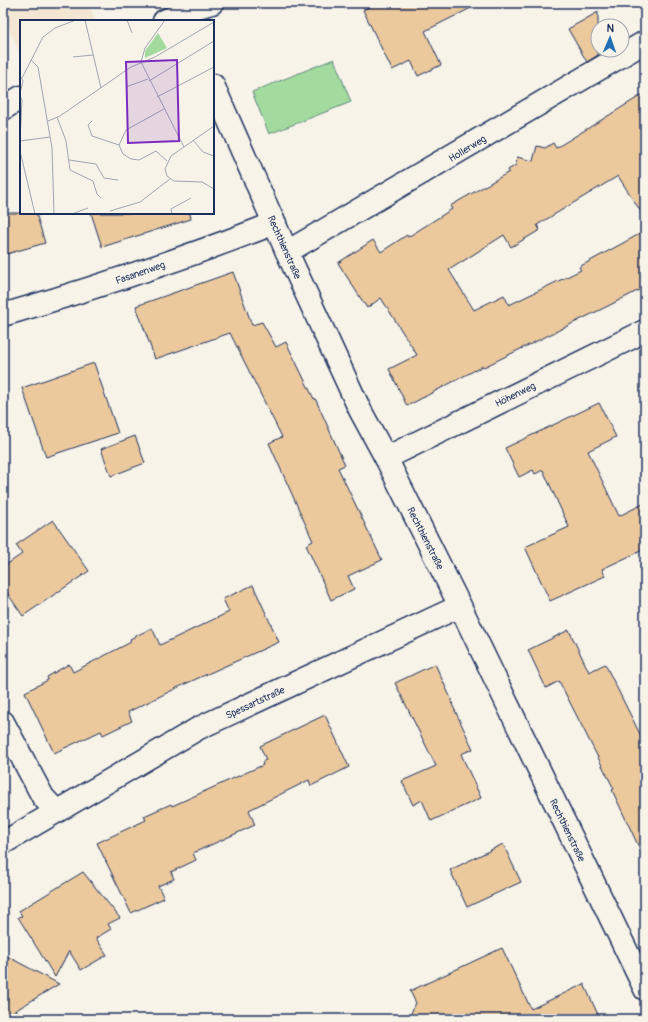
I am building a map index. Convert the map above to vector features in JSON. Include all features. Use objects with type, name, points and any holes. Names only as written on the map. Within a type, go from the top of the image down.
[{"type":"street","points":[[167,20],[212,3]]},
{"type":"street","name":"Hollerweg","points":[[287,252],[645,42]]},
{"type":"street","name":"Rechthienstraße","points":[[214,87],[287,252],[360,410],[386,458],[460,606],[645,989]]},
{"type":"street","points":[[3,109],[20,98]]},
{"type":"street","name":"Fasanenweg","points":[[3,314],[126,277],[219,245],[275,223]]},
{"type":"street","name":"Höhenweg","points":[[386,458],[645,331]]},
{"type":"street","name":"Spessartstraße","points":[[3,843],[199,728],[460,606]]},
{"type":"street","points":[[3,722],[43,797],[56,812]]},
{"type":"shaded area","points":[[3,3],[89,3],[95,20],[20,20],[20,55],[3,14]]},
{"type":"green space","points":[[334,59],[351,102],[269,134],[252,92]]},
{"type":"building","points":[[377,3],[481,3],[425,31],[441,65],[418,76],[411,61],[392,70],[363,10]]},
{"type":"building","points":[[598,12],[598,18],[590,18],[590,58],[593,58],[587,62],[568,29]]},
{"type":"building","points":[[645,93],[645,218],[618,176],[537,225],[540,230],[511,247],[504,235],[449,270],[474,310],[504,295],[509,305],[581,270],[579,267],[645,231],[645,287],[484,367],[483,366],[407,406],[389,369],[417,355],[381,298],[367,308],[338,263],[373,240],[381,252],[452,209],[450,206],[509,172],[508,170],[516,165],[517,157],[533,161],[537,146],[545,148],[553,143],[556,148]]},
{"type":"building","points":[[3,213],[36,214],[45,243],[3,255]]},
{"type":"building","points":[[91,214],[190,214],[191,219],[102,247]]},
{"type":"building","points":[[233,272],[252,325],[262,322],[276,347],[286,342],[314,399],[315,398],[345,465],[338,468],[382,560],[348,576],[354,589],[331,600],[306,545],[313,541],[269,443],[282,437],[230,333],[155,359],[136,306]]},
{"type":"building","points":[[94,363],[118,433],[46,457],[22,388]]},
{"type":"building","points":[[599,403],[616,437],[588,451],[619,516],[645,503],[645,549],[602,569],[605,576],[550,601],[525,547],[569,527],[543,470],[535,474],[533,470],[519,477],[505,448]]},
{"type":"building","points":[[135,436],[145,463],[111,476],[101,449]]},
{"type":"building","points":[[53,520],[89,571],[23,616],[3,587],[3,567],[22,554],[16,545]]},
{"type":"building","points":[[253,585],[279,642],[185,684],[128,712],[132,721],[103,735],[101,731],[54,753],[25,692],[48,680],[47,677],[69,664],[73,672],[131,642],[130,639],[152,628],[160,645],[229,612],[223,599]]},
{"type":"building","points":[[569,630],[589,672],[605,664],[645,744],[645,860],[612,790],[614,789],[559,681],[546,688],[528,650]]},
{"type":"building","points":[[435,664],[473,749],[461,754],[481,798],[431,821],[422,800],[413,805],[402,781],[436,766],[395,683]]},
{"type":"building","points":[[325,715],[349,767],[311,786],[309,780],[249,810],[255,825],[193,853],[196,860],[171,872],[174,879],[158,886],[164,898],[131,913],[97,843],[146,820],[144,816],[171,804],[172,806],[263,765],[262,762],[266,760],[260,746]]},
{"type":"building","points":[[503,844],[521,882],[467,907],[450,870]]},
{"type":"building","points":[[83,872],[120,918],[108,924],[111,929],[96,938],[107,955],[81,970],[69,951],[55,977],[18,917],[22,916],[19,911]]},
{"type":"building","points":[[502,948],[531,1009],[584,984],[600,1019],[408,1019],[416,1003],[410,991]]},
{"type":"building","points":[[3,954],[59,984],[3,1018]]}]
